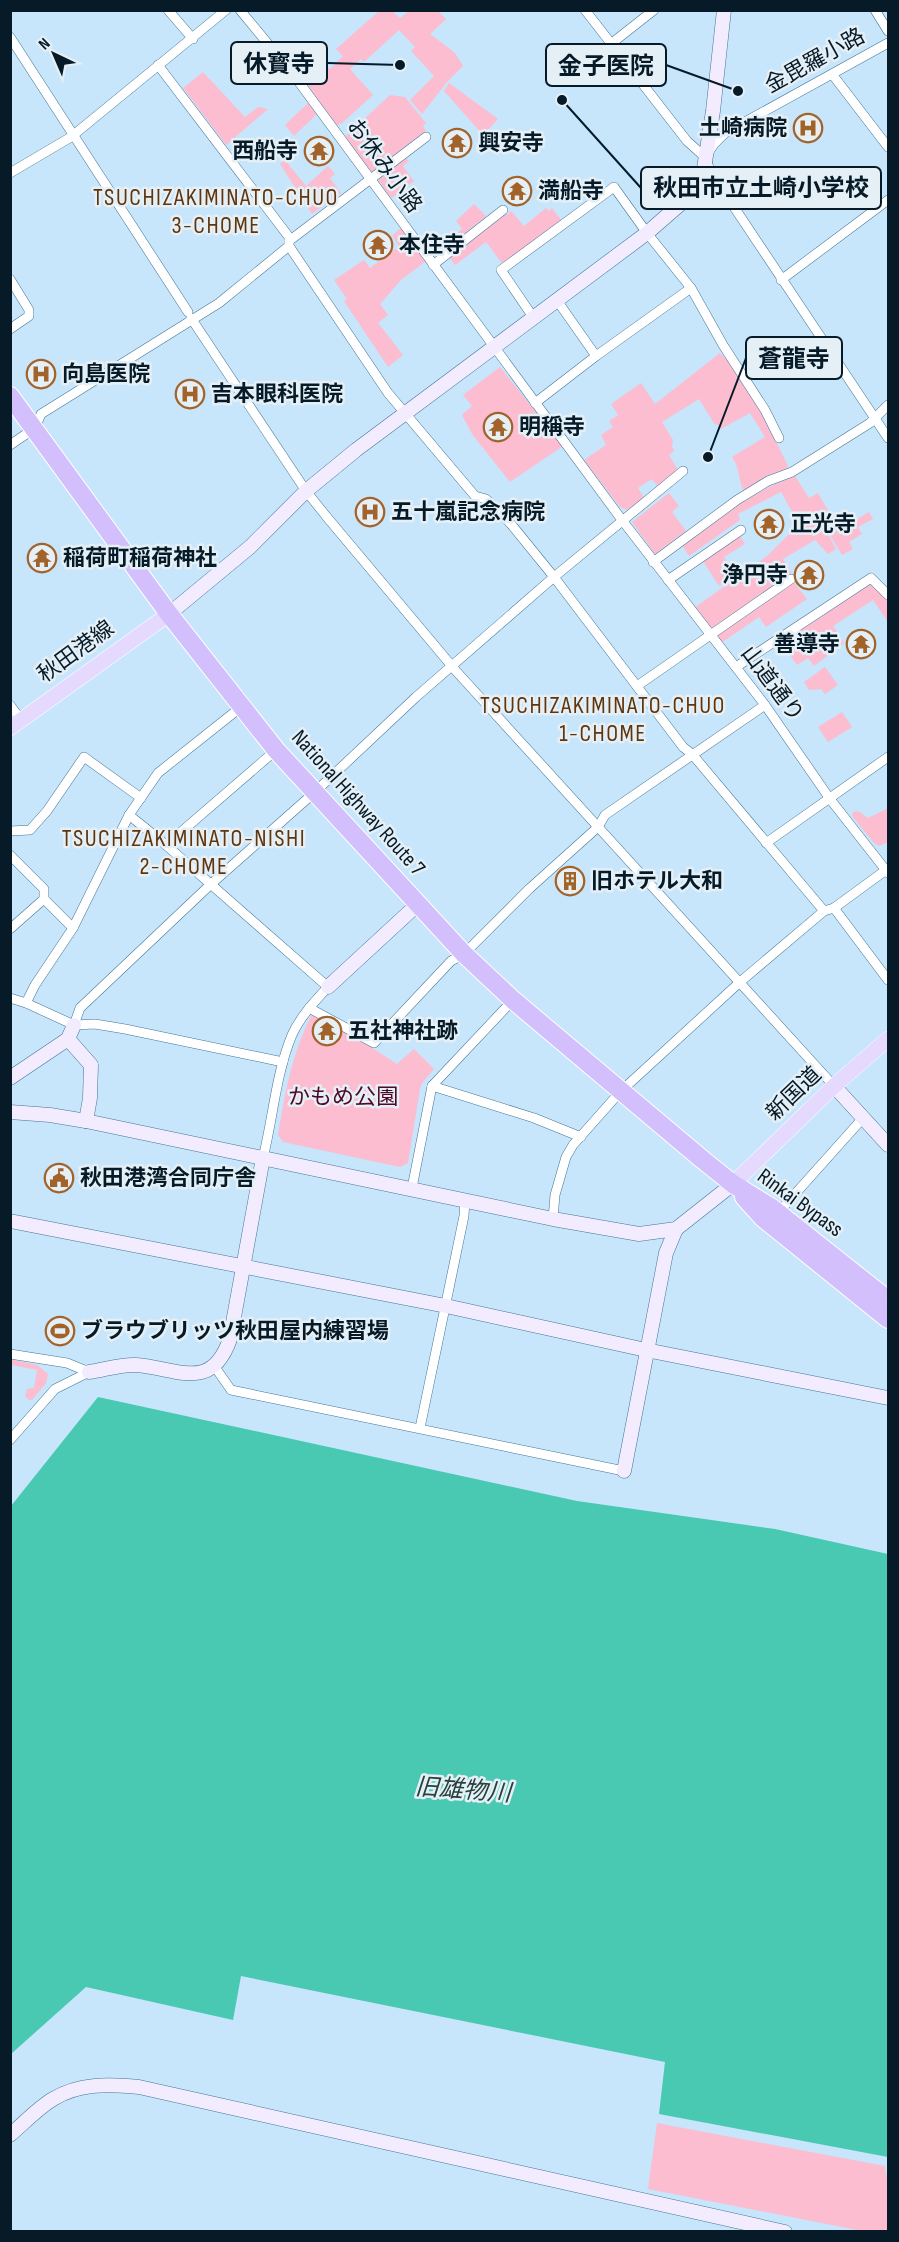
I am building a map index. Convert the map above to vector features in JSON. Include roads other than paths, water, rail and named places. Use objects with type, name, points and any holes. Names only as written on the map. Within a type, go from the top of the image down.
[{"type":"highway","name":"National Highway Route 7","points":[[11,398],[169,614],[276,750],[464,954],[513,1000],[620,1092],[733,1184]]},
{"type":"highway","name":"Rinkai Bypass","points":[[733,1184],[778,1213],[888,1300]]},
{"type":"highway","name":"Rinkai Bypass","points":[[733,1184],[763,1218],[888,1319]]},
{"type":"main road","name":"秋田港線","points":[[16,724],[169,614]]},
{"type":"main road","name":"新国道","points":[[733,1184],[834,1086],[888,1039]]},
{"type":"street","points":[[168,10],[193,39]]},
{"type":"street","points":[[10,173],[74,135],[226,10]]},
{"type":"street","name":"お休み小路","points":[[240,10],[293,74],[535,403]]},
{"type":"street","points":[[585,10],[687,141],[706,158],[713,181],[736,210],[888,438]]},
{"type":"street","points":[[612,44],[654,10]]},
{"type":"street","points":[[169,614],[250,547],[306,491],[405,413],[647,233],[693,193],[702,181],[706,158],[724,10]]},
{"type":"street","points":[[875,10],[888,31]]},
{"type":"street","points":[[10,37],[189,315],[306,491],[452,666],[888,1145]]},
{"type":"street","name":"金毘羅小路","points":[[706,158],[714,144],[725,133],[888,43]]},
{"type":"street","points":[[159,65],[289,237],[289,243],[370,370],[475,496],[486,499],[503,515],[554,577],[683,747],[692,754],[766,843],[829,910],[888,980]]},
{"type":"street","points":[[832,74],[888,147]]},
{"type":"street","points":[[10,445],[35,428],[41,414],[189,315],[219,303],[289,243],[426,137]]},
{"type":"street","points":[[533,317],[501,270],[614,187],[691,288],[723,345],[765,410],[779,438]]},
{"type":"street","points":[[781,279],[888,200]]},
{"type":"street","points":[[433,265],[503,210]]},
{"type":"street","points":[[10,279],[29,310],[29,316],[10,329]]},
{"type":"street","points":[[535,403],[691,288]]},
{"type":"street","points":[[556,299],[596,356]]},
{"type":"street","name":"山道通り","points":[[535,403],[653,562],[765,705],[830,799],[887,872]]},
{"type":"street","points":[[653,562],[737,500],[768,481],[792,472],[875,418],[888,405]]},
{"type":"street","points":[[10,1078],[68,1039],[80,1008],[210,885],[315,792],[341,765],[554,577],[683,471]]},
{"type":"street","points":[[668,580],[741,530]]},
{"type":"street","points":[[736,667],[871,578],[888,595]]},
{"type":"street","points":[[637,686],[791,579]]},
{"type":"street","points":[[10,705],[16,724]]},
{"type":"street","points":[[309,1008],[374,1043],[451,962],[464,954],[529,889],[598,827],[604,815],[765,705]]},
{"type":"street","points":[[26,1002],[73,928],[129,815],[158,773],[242,707]]},
{"type":"street","points":[[166,844],[276,750]]},
{"type":"street","points":[[10,831],[30,830],[47,811],[84,757],[141,798]]},
{"type":"street","points":[[766,843],[888,757]]},
{"type":"street","points":[[129,815],[166,844],[328,987]]},
{"type":"street","points":[[10,855],[44,889],[44,899],[73,928]]},
{"type":"street","points":[[553,1219],[555,1195],[566,1156],[620,1092],[740,982],[829,910],[887,872]]},
{"type":"street","points":[[10,929],[44,899]]},
{"type":"street","points":[[10,1440],[55,1389],[89,1372],[134,1365],[194,1374],[215,1367],[226,1352],[230,1339],[245,1267],[263,1158],[284,1062],[293,1034],[309,1008],[328,987],[418,904]]},
{"type":"street","points":[[10,998],[26,1002],[74,1025],[95,1024],[125,1029],[284,1062]]},
{"type":"street","points":[[412,1188],[432,1086],[513,1000]]},
{"type":"street","points":[[68,1039],[91,1065],[90,1098],[86,1121]]},
{"type":"street","points":[[432,1086],[534,1118],[581,1137]]},
{"type":"street","points":[[10,1112],[50,1114],[553,1219],[639,1234],[675,1229],[733,1184]]},
{"type":"street","points":[[778,1213],[863,1118]]},
{"type":"street","points":[[420,1428],[464,1216],[465,1201]]},
{"type":"street","points":[[10,1221],[446,1306],[646,1350],[888,1398]]},
{"type":"street","points":[[215,1367],[231,1390],[624,1471],[666,1253],[675,1229]]},
{"type":"street","points":[[10,1354],[67,1363],[89,1372]]},
{"type":"street","points":[[10,2135],[52,2099],[70,2091],[95,2085],[139,2087],[785,2232]]},
{"type":"water","name":"旧雄物川","points":[[98,1397],[577,1501],[775,1529],[888,1554],[888,2157],[659,2114],[665,2062],[241,1976],[233,2020],[86,1987],[11,2054],[11,1506]]},
{"type":"place","name":"休寳寺","points":[[400,65]]},
{"type":"place","name":"金子医院","points":[[738,91]]},
{"type":"place","name":"秋田市立土崎小学校","points":[[562,100]]},
{"type":"place","name":"土崎病院","points":[[808,128]]},
{"type":"place","name":"興安寺","points":[[457,143]]},
{"type":"place","name":"西船寺","points":[[319,151]]},
{"type":"place","name":"満船寺","points":[[517,191]]},
{"type":"place","name":"本住寺","points":[[378,245]]},
{"type":"place","name":"向島医院","points":[[41,374]]},
{"type":"place","name":"吉本眼科医院","points":[[190,394]]},
{"type":"place","name":"明稱寺","points":[[498,427]]},
{"type":"place","name":"蒼龍寺","points":[[708,457]]},
{"type":"place","name":"五十嵐記念病院","points":[[370,512]]},
{"type":"place","name":"正光寺","points":[[769,524]]},
{"type":"place","name":"稲荷町稲荷神社","points":[[42,558]]},
{"type":"place","name":"浄円寺","points":[[809,575]]},
{"type":"place","name":"善導寺","points":[[861,644]]},
{"type":"place","name":"旧ホテル大和","points":[[570,881]]},
{"type":"place","name":"五社神社跡","points":[[327,1031]]},
{"type":"place","name":"秋田港湾合同庁舎","points":[[59,1178]]},
{"type":"place","name":"ブラウブリッツ秋田屋内練習場","points":[[60,1331]]},
{"type":"district","name":"TSUCHIZAKIMINATO-CHUO 3-CHOME","points":[[216,211]]},
{"type":"district","name":"TSUCHIZAKIMINATO-CHUO 1-CHOME","points":[[603,719]]},
{"type":"district","name":"TSUCHIZAKIMINATO-NISHI 2-CHOME","points":[[184,852]]},
{"type":"park label","name":"かもめ公園","points":[[343,1097]]}]
